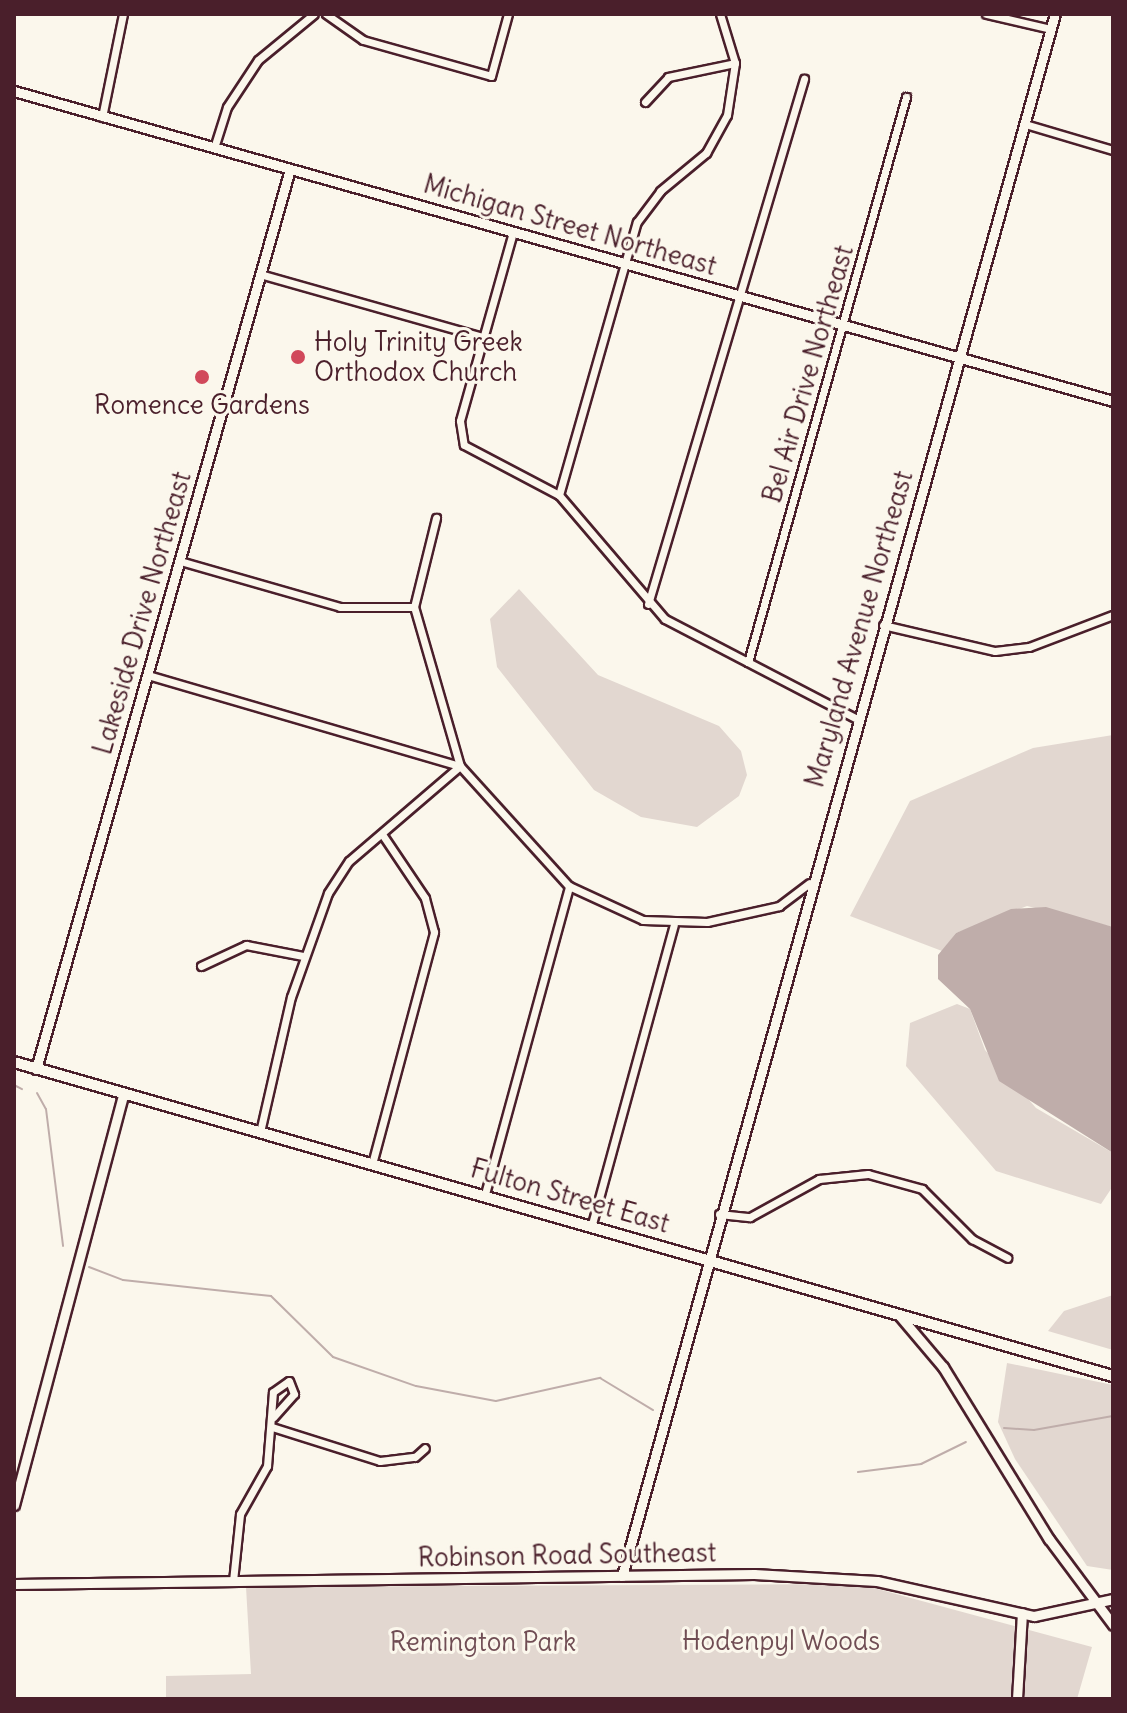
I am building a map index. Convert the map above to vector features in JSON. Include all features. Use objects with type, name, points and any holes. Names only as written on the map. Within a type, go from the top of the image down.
[{"type":"main road","name":"Fulton Street East","points":[[14,1062],[894,1310],[1113,1376]]},
{"type":"street","points":[[102,117],[123,14]]},
{"type":"street","points":[[214,148],[227,107],[258,60],[314,14]]},
{"type":"street","points":[[326,14],[363,40],[491,76],[508,14]]},
{"type":"street","points":[[559,495],[625,262],[644,211],[715,140],[733,93],[735,63],[720,14]]},
{"type":"street","points":[[986,14],[1051,29]]},
{"type":"street","name":"Maryland Avenue Northeast","points":[[622,1576],[809,883],[1055,14]]},
{"type":"street","points":[[645,102],[668,77],[735,63]]},
{"type":"street","points":[[648,604],[735,294],[804,79]]},
{"type":"street","name":"Michigan Street Northeast","points":[[14,91],[1113,401]]},
{"type":"street","name":"Bel Air Drive Northeast","points":[[748,662],[906,97]]},
{"type":"street","points":[[1025,124],[1113,150]]},
{"type":"street","name":"Lakeside Drive Northeast","points":[[36,1069],[290,169]]},
{"type":"street","points":[[513,232],[460,421],[464,445],[559,495],[648,604],[748,662],[857,719]]},
{"type":"street","points":[[260,274],[482,337]]},
{"type":"street","points":[[436,518],[414,607],[460,766],[569,886],[607,908],[674,925],[779,906],[809,883]]},
{"type":"street","points":[[180,561],[340,607],[388,612],[414,607]]},
{"type":"street","points":[[883,625],[995,651],[1029,647],[1113,615]]},
{"type":"street","points":[[148,675],[460,766]]},
{"type":"street","points":[[260,1132],[303,956],[338,873],[460,766]]},
{"type":"street","points":[[372,1164],[434,932],[425,898],[382,834]]},
{"type":"street","points":[[485,1194],[569,886]]},
{"type":"street","points":[[592,1224],[674,925]]},
{"type":"street","points":[[201,966],[246,945],[303,956]]},
{"type":"street","points":[[14,1505],[124,1093]]},
{"type":"street","points":[[719,1214],[750,1217],[819,1179],[868,1174],[922,1189],[972,1239],[1007,1258]]},
{"type":"street","points":[[894,1310],[943,1367],[1093,1602],[1113,1625]]},
{"type":"street","points":[[233,1581],[240,1514],[267,1466],[273,1392],[289,1381],[294,1394],[273,1417]]},
{"type":"street","points":[[272,1427],[380,1461],[415,1457],[425,1448]]},
{"type":"street","name":"Robinson Road Southeast","points":[[14,1584],[622,1576],[853,1578],[1022,1613],[1072,1611],[1093,1602],[1113,1599]]},
{"type":"street","points":[[1017,1699],[1022,1613]]},
{"type":"green space","points":[[519,589],[598,675],[719,726],[741,751],[747,775],[739,796],[697,827],[641,817],[594,790],[497,667],[490,619]]},
{"type":"green space","points":[[1113,735],[1113,927],[1027,906],[956,933],[942,951],[850,916],[910,801],[1033,748]]},
{"type":"green space","points":[[957,1004],[970,1009],[985,1050],[1036,1108],[1113,1153],[1113,1186],[1101,1204],[996,1171],[906,1066],[910,1023]]},
{"type":"green space","points":[[1113,1295],[1113,1350],[1048,1331],[1064,1311]]},
{"type":"green space","points":[[1007,1363],[1113,1385],[1113,1570],[1087,1566],[1015,1459],[998,1422]]},
{"type":"green space","points":[[859,1584],[1092,1647],[1077,1699],[166,1699],[166,1676],[251,1674],[246,1587]]},
{"type":"shaded area","points":[[1046,907],[1113,927],[1113,1153],[999,1081],[970,1009],[938,979],[938,955],[956,933],[1011,909]]},
{"type":"waterway","points":[[14,1085],[22,1089]]},
{"type":"waterway","points":[[37,1093],[46,1109],[63,1246]]},
{"type":"waterway","points":[[89,1267],[123,1280],[271,1296],[333,1357],[416,1386],[496,1401],[600,1378],[653,1410]]},
{"type":"waterway","points":[[1004,1428],[1034,1430],[1113,1416]]},
{"type":"waterway","points":[[858,1472],[921,1464],[966,1442]]},
{"type":"place","name":"Holy Trinity Greek Orthodox Church","points":[[298,357]]},
{"type":"place","name":"Romence Gardens","points":[[202,377]]},
{"type":"park label","name":"Hodenpyl Woods","points":[[781,1641]]},
{"type":"park label","name":"Remington Park","points":[[483,1642]]}]
